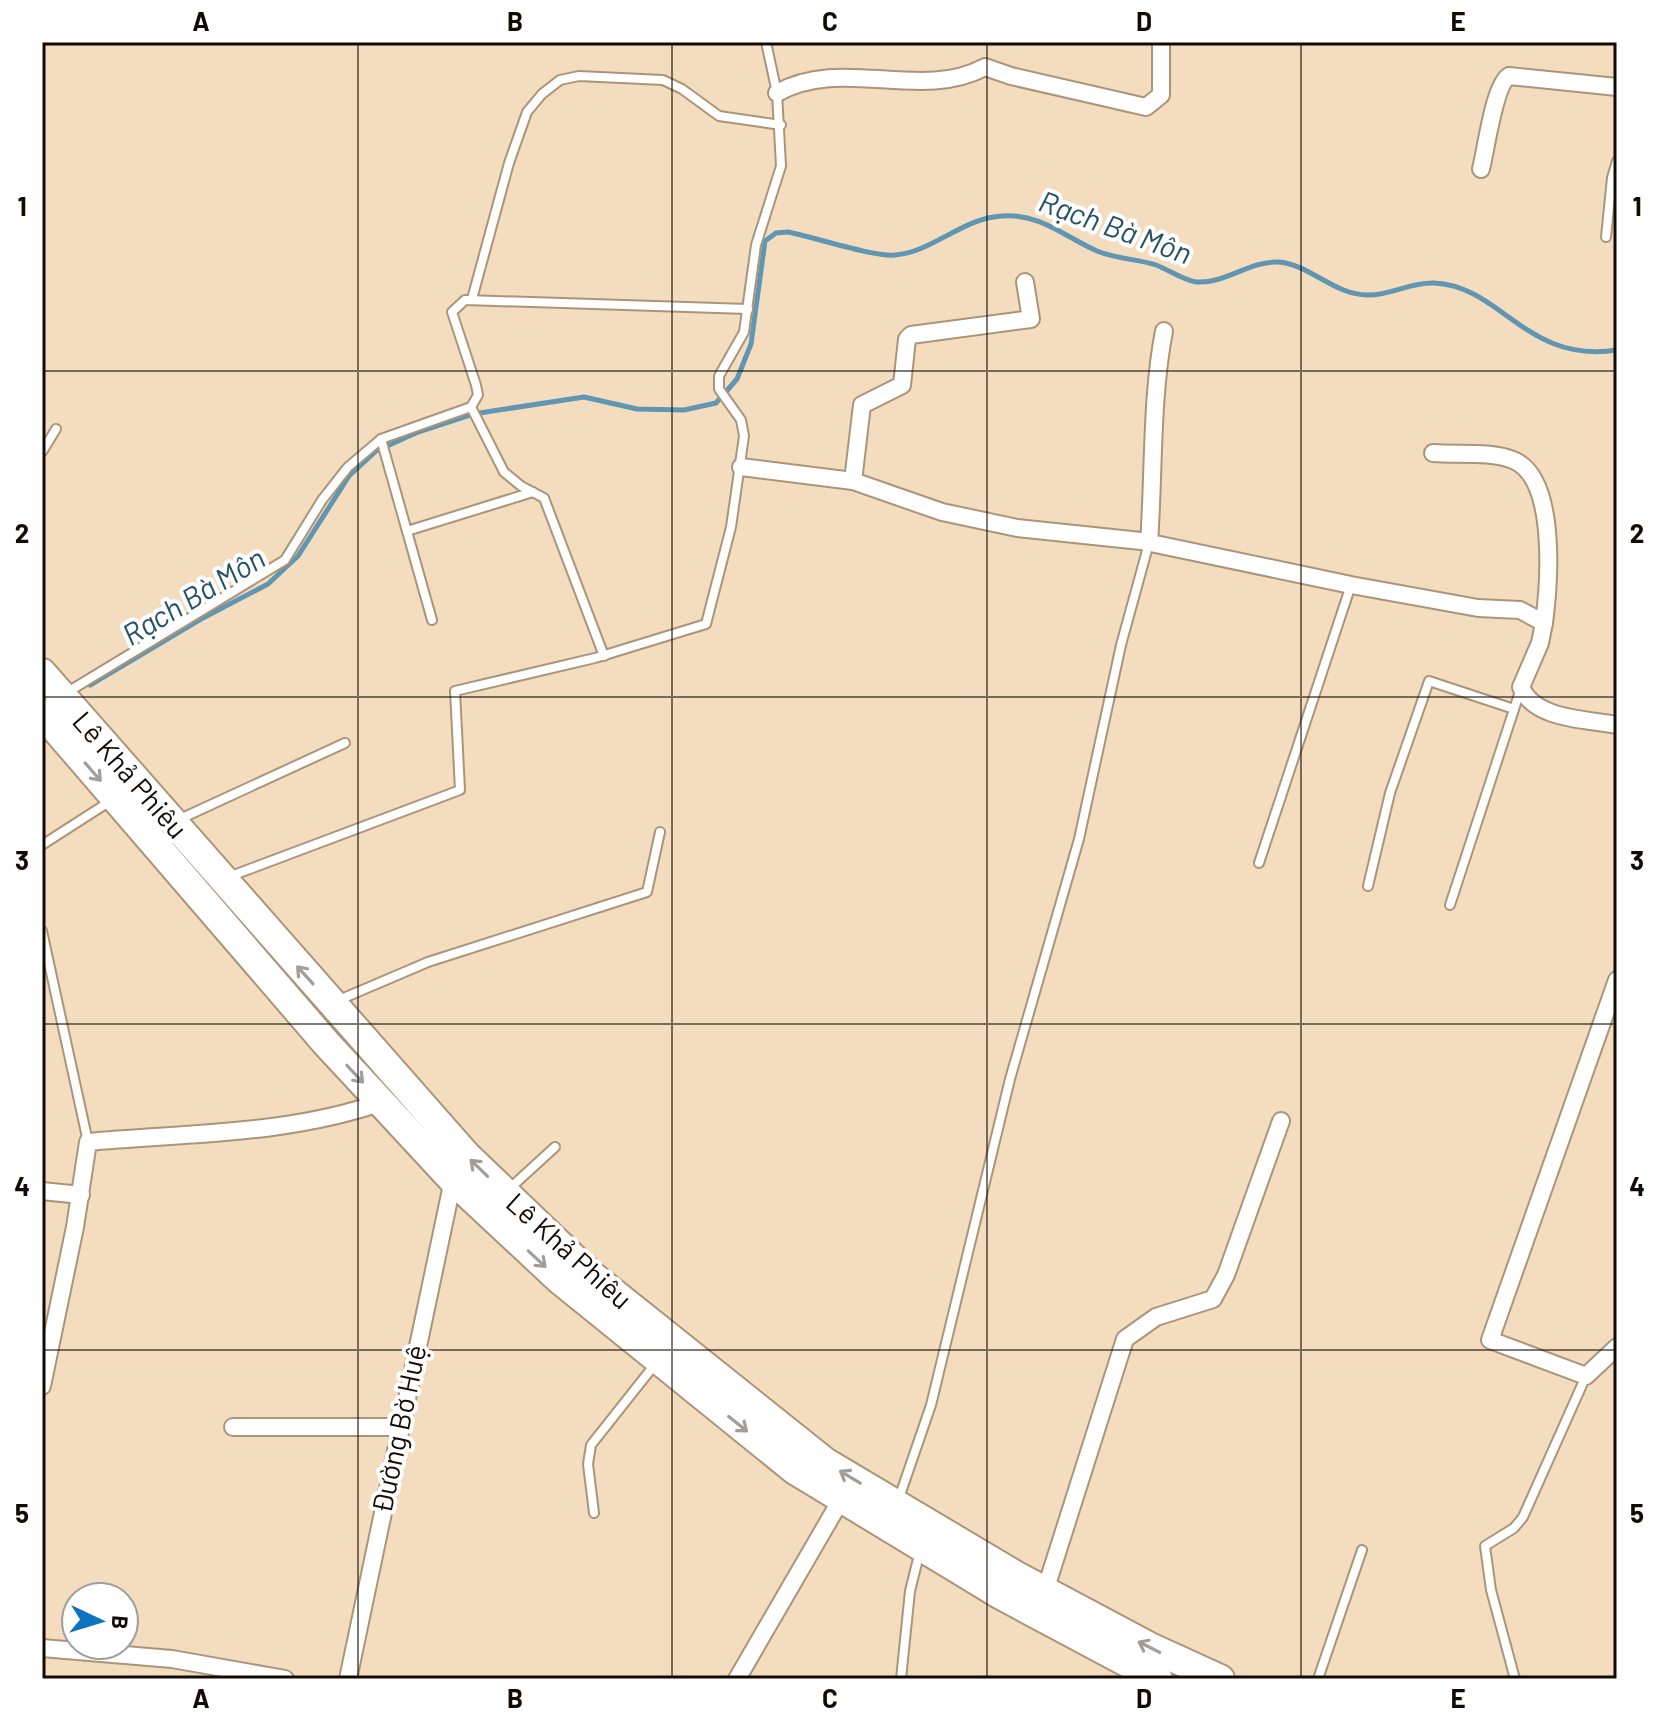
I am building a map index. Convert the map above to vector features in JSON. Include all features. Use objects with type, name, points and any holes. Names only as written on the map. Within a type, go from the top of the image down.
[{"type":"highway","name":"Lê Khả Phiêu","points":[[42,673],[48,710],[116,798],[453,1180],[559,1279],[795,1470],[1001,1595],[1158,1679]]},
{"type":"highway","name":"Lê Khả Phiêu","points":[[48,710],[172,823],[466,1155],[591,1275],[825,1462],[1045,1591],[1152,1648],[1220,1679]]},
{"type":"street","points":[[777,93],[792,85],[839,77],[876,77],[903,82],[964,78],[985,67],[1146,107],[1161,95],[1161,42]]},
{"type":"street","points":[[1481,169],[1503,79],[1513,75],[1617,87]]},
{"type":"street","points":[[853,481],[862,405],[902,385],[907,339],[911,335],[1031,319],[1025,282]]},
{"type":"street","points":[[1149,543],[1158,404],[1156,372],[1164,331]]},
{"type":"street","points":[[1433,453],[1493,455],[1515,461],[1527,469],[1538,489],[1546,531],[1549,580],[1540,643],[1521,687],[1525,697],[1548,712],[1617,725]]},
{"type":"street","points":[[741,467],[853,481],[942,512],[1017,528],[1149,543],[1478,608],[1520,610],[1544,623]]},
{"type":"street","points":[[1617,980],[1490,1340],[1586,1376],[1617,1347]]},
{"type":"street","points":[[42,1386],[81,1195],[88,1142],[272,1128],[347,1115],[382,1102]]},
{"type":"street","points":[[1045,1591],[1125,1339],[1156,1317],[1213,1299],[1226,1275],[1281,1121]]},
{"type":"street","name":"Đường Bờ Huệ","points":[[348,1679],[398,1427],[453,1180]]},
{"type":"street","points":[[42,1191],[81,1195]]},
{"type":"street","points":[[233,1427],[398,1427]]},
{"type":"street","points":[[737,1679],[842,1498]]},
{"type":"street","points":[[42,1648],[172,1659],[285,1679]]},
{"type":"lane","points":[[220,880],[460,790],[455,691],[604,656],[706,624],[731,527],[741,467],[741,420],[719,389],[719,376],[744,332],[756,245],[778,186],[781,125],[766,42]]},
{"type":"lane","points":[[472,299],[509,163],[527,112],[560,80],[579,76],[663,80],[682,89],[719,116],[781,125]]},
{"type":"lane","points":[[1606,237],[1612,178],[1617,161]]},
{"type":"lane","points":[[48,710],[285,560],[322,500],[348,467],[381,439],[471,408],[478,395],[452,312],[456,305],[472,299],[748,309]]},
{"type":"lane","points":[[471,408],[504,472],[521,486],[544,498],[604,656]]},
{"type":"lane","points":[[42,452],[56,429]]},
{"type":"lane","points":[[381,439],[432,620]]},
{"type":"lane","points":[[407,531],[534,492]]},
{"type":"lane","points":[[897,1504],[931,1405],[1010,1079],[1079,839],[1121,645],[1149,543]]},
{"type":"lane","points":[[1259,863],[1351,585]]},
{"type":"lane","points":[[1368,886],[1390,793],[1429,681],[1514,709]]},
{"type":"lane","points":[[1450,905],[1521,687]]},
{"type":"lane","points":[[172,823],[345,743]]},
{"type":"lane","points":[[42,845],[116,798]]},
{"type":"lane","points":[[331,1004],[428,962],[647,892],[660,832]]},
{"type":"lane","points":[[42,931],[88,1142]]},
{"type":"lane","points":[[505,1193],[555,1147]]},
{"type":"lane","points":[[594,1513],[588,1464],[591,1445],[659,1360]]},
{"type":"lane","points":[[1515,1679],[1491,1590],[1485,1546],[1514,1528],[1523,1517],[1586,1376]]},
{"type":"lane","points":[[901,1679],[910,1591],[921,1546]]},
{"type":"lane","points":[[1318,1679],[1362,1550]]},
{"type":"waterway","name":"Rạch Bà Môn","points":[[90,685],[201,619],[268,584],[298,556],[349,476],[376,451],[418,432],[473,414],[584,397],[637,409],[684,410],[716,403],[737,379],[751,344],[765,241],[776,233],[788,232],[858,250],[895,255],[922,248],[987,218],[1016,216],[1052,227],[1104,254],[1156,265],[1196,282],[1217,280],[1257,265],[1278,262],[1301,268],[1334,286],[1357,294],[1377,294],[1426,283],[1458,287],[1537,336],[1560,346],[1586,351],[1617,350]]}]
